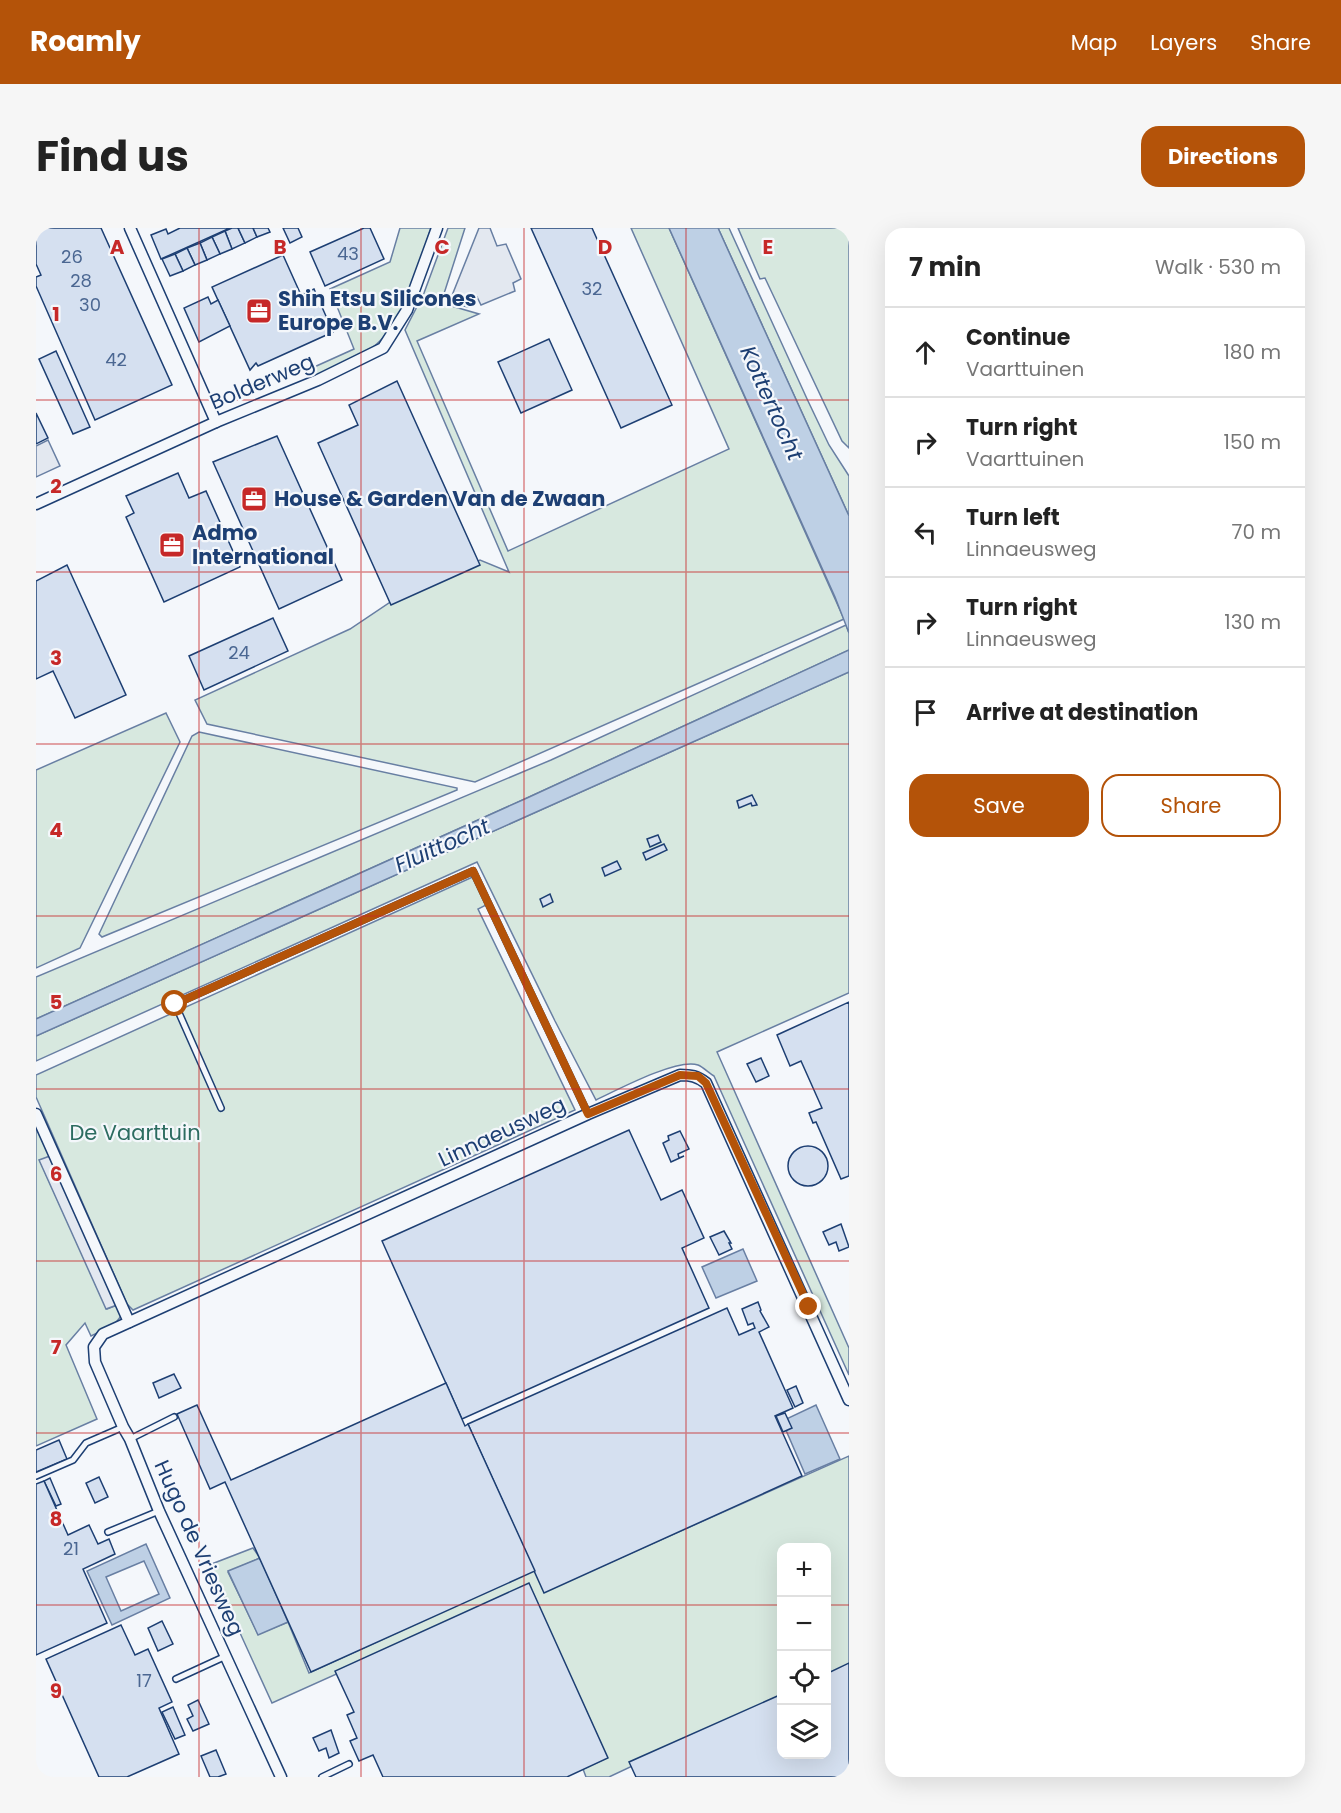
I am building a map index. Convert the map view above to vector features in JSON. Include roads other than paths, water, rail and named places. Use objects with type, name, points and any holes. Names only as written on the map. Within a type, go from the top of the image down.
[{"type":"street","points":[[130,228],[216,422]]},
{"type":"street","name":"Bolderweg","points":[[36,504],[216,422],[318,380],[383,348],[408,310],[437,228]]},
{"type":"street","name":"Linnaeusweg","points":[[103,1334],[588,1114],[680,1075],[698,1076],[706,1083],[849,1400]]},
{"type":"street","points":[[36,1114],[129,1322]]},
{"type":"street","name":"Hugo de Vriesweg","points":[[103,1334],[95,1342],[94,1357],[159,1511],[281,1777]]},
{"type":"lane","points":[[221,1108],[175,1004],[473,871],[588,1114]]},
{"type":"lane","points":[[130,1439],[174,1417]]},
{"type":"lane","points":[[36,1476],[73,1460],[86,1443],[123,1427]]},
{"type":"lane","points":[[108,1532],[159,1511]]},
{"type":"lane","points":[[176,1679],[226,1656]]},
{"type":"lane","points":[[322,1777],[349,1764]]},
{"type":"water","name":"Kottertocht","points":[[669,228],[718,228],[849,516],[849,633],[835,597]]},
{"type":"water","name":"Fluittocht","points":[[849,650],[849,672],[36,1036],[36,1019]]},
{"type":"water","points":[[743,1249],[757,1281],[716,1298],[702,1267]]},
{"type":"water","points":[[816,1405],[840,1459],[805,1474],[782,1421]]},
{"type":"water","points":[[146,1544],[170,1598],[112,1625],[87,1571]],"holes":[[[144,1561],[159,1594],[121,1611],[106,1577]]]},
{"type":"water","points":[[260,1558],[288,1622],[258,1635],[228,1571]]},
{"type":"place","name":"Shin Etsu Silicones Europe B.V.","points":[[259,311]]},
{"type":"place","name":"House & Garden Van de Zwaan","points":[[254,499]]},
{"type":"place","name":"Admo International","points":[[172,545]]},
{"type":"park label","name":"De Vaarttuin","points":[[135,1133]]}]
